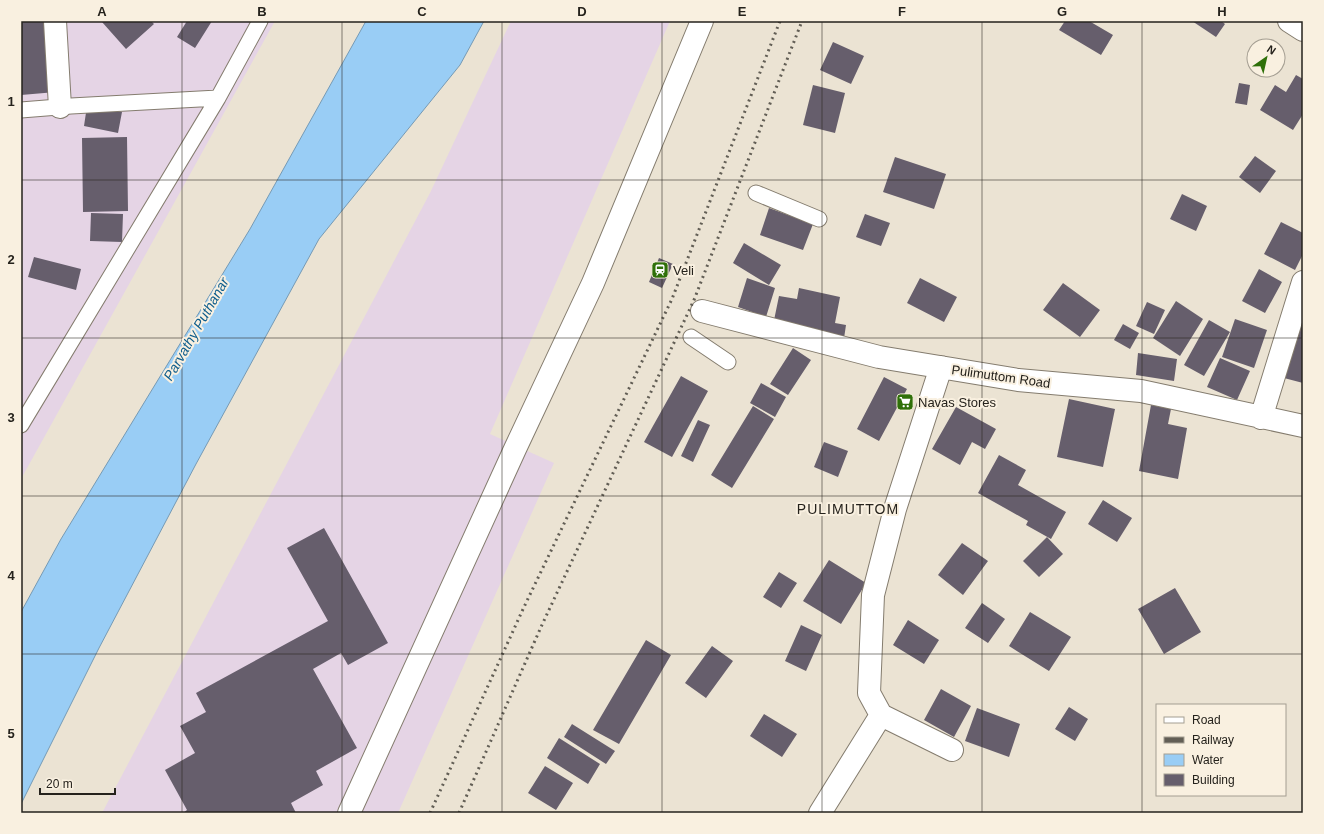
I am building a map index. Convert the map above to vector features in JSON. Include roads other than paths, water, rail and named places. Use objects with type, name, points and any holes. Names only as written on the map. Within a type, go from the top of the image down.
[{"type":"street","points":[[55,21],[60,107]]},
{"type":"street","points":[[349,813],[512,456],[593,283],[702,21]]},
{"type":"street","points":[[1289,21],[1303,30]]},
{"type":"street","points":[[1262,418],[1303,282]]},
{"type":"street","name":"Pulimuttom Road","points":[[702,311],[879,357],[1018,380],[1141,391],[1303,426]]},
{"type":"street","points":[[941,367],[895,509],[873,595],[869,693],[881,715],[952,750]]},
{"type":"street","points":[[820,813],[881,715]]},
{"type":"lane","points":[[21,425],[218,98],[260,21]]},
{"type":"lane","points":[[21,110],[218,98]]},
{"type":"lane","points":[[756,194],[819,219]]},
{"type":"lane","points":[[691,337],[728,362]]},
{"type":"water","name":"Parvathy Puthanar","points":[[366,21],[484,21],[460,65],[319,239],[196,464],[99,648],[21,804],[21,612],[61,539],[250,229]]},
{"type":"railway","points":[[430,813],[524,607],[672,299],[780,21]]},
{"type":"railway","points":[[459,813],[541,627],[694,300],[802,21]]},
{"type":"place","name":"Veli","points":[[660,270]]},
{"type":"place","name":"Navas Stores","points":[[905,402]]},
{"type":"district","name":"PULIMUTTOM","points":[[848,509]]}]
